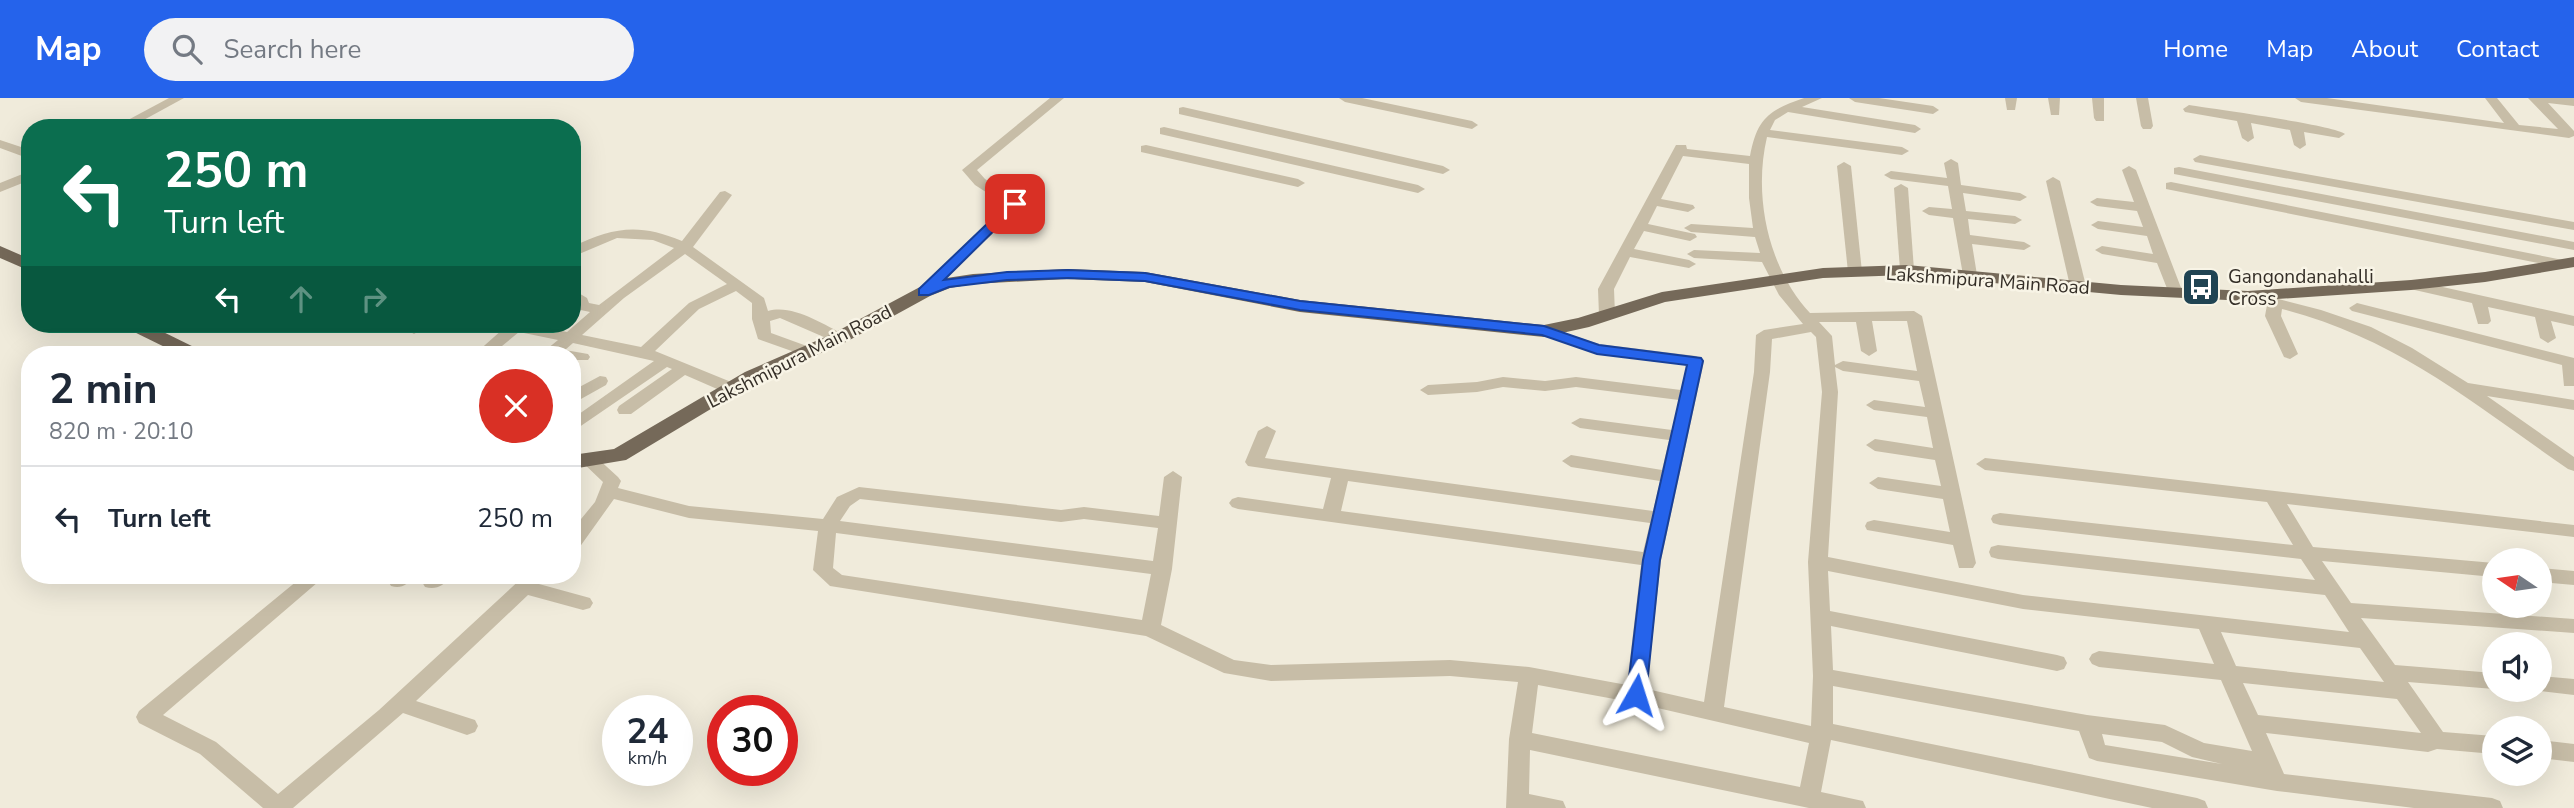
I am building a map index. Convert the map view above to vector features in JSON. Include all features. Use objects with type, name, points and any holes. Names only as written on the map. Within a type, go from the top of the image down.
[{"type":"main road","points":[[0,251],[21,262]]},
{"type":"main road","name":"Lakshmipura Main Road","points":[[581,461],[619,455],[648,440],[730,388],[839,338],[924,292],[946,283],[1007,276],[1068,274],[1145,277],[1300,306],[1544,331],[1662,297],[1854,272],[1907,270],[2078,286],[2248,296],[2410,285],[2485,277],[2568,263]]},
{"type":"main road","points":[[151,333],[177,346]]},
{"type":"street","points":[[136,119],[178,98]]},
{"type":"street","points":[[924,292],[1015,204],[981,182],[969,170],[1058,98]]},
{"type":"street","points":[[1345,98],[1472,125]]},
{"type":"street","points":[[1808,798],[1821,734],[1824,676],[1818,562],[1830,392],[1825,336],[1810,323],[1777,280],[1754,195],[1757,161],[1763,133],[1770,118],[1787,108],[1816,98]]},
{"type":"street","points":[[1855,98],[1933,110]]},
{"type":"street","points":[[2054,98],[2055,112]]},
{"type":"street","points":[[2098,98],[2100,118]]},
{"type":"street","points":[[2142,98],[2147,126]]},
{"type":"street","points":[[2301,98],[2569,134],[2536,98]]},
{"type":"street","points":[[2491,98],[2515,128]]},
{"type":"street","points":[[2536,98],[2574,102]]},
{"type":"street","points":[[2187,103],[2243,118],[2339,134]]},
{"type":"street","points":[[2187,103],[2195,126]]},
{"type":"street","points":[[1787,108],[1915,129]]},
{"type":"street","points":[[1183,111],[1443,170]]},
{"type":"street","points":[[2243,118],[2248,138]]},
{"type":"street","points":[[2296,126],[2300,145]]},
{"type":"street","points":[[1164,131],[1418,189]]},
{"type":"street","points":[[1763,133],[1902,151]]},
{"type":"street","points":[[0,144],[21,152]]},
{"type":"street","points":[[1146,149],[1298,183]]},
{"type":"street","points":[[1607,315],[1606,289],[1680,150],[1757,161]]},
{"type":"street","points":[[2200,159],[2574,226]]},
{"type":"street","points":[[1951,163],[1970,275]]},
{"type":"street","points":[[1844,166],[1854,272]]},
{"type":"street","points":[[2129,170],[2175,293]]},
{"type":"street","points":[[2179,171],[2574,246]]},
{"type":"street","points":[[1891,176],[2020,197]]},
{"type":"street","points":[[0,188],[21,181]]},
{"type":"street","points":[[2053,181],[2078,286]]},
{"type":"street","points":[[2171,186],[2568,263]]},
{"type":"street","points":[[1900,188],[1907,270]]},
{"type":"street","points":[[581,330],[602,310],[685,247],[725,195]]},
{"type":"street","points":[[1652,201],[1688,208]]},
{"type":"street","points":[[2097,202],[2143,207]]},
{"type":"street","points":[[1929,211],[2015,220]]},
{"type":"street","points":[[2098,225],[2153,233]]},
{"type":"street","points":[[1639,226],[1691,232],[1763,233]]},
{"type":"street","points":[[581,249],[616,234],[668,239],[685,247],[759,301],[764,336],[809,352]]},
{"type":"street","points":[[1966,239],[2024,246]]},
{"type":"street","points":[[2102,250],[2163,260]]},
{"type":"street","points":[[1625,252],[1692,259],[1769,258]]},
{"type":"street","points":[[644,353],[694,306],[737,285]]},
{"type":"street","points":[[2410,285],[2574,321]]},
{"type":"street","points":[[2358,328],[2359,288]]},
{"type":"street","points":[[2248,296],[2336,319],[2382,338],[2574,466]]},
{"type":"street","points":[[2479,301],[2483,321]]},
{"type":"street","points":[[2275,302],[2273,316],[2290,354]]},
{"type":"street","points":[[581,306],[602,310]]},
{"type":"street","points":[[2357,307],[2435,334],[2504,352],[2572,362],[2570,382]]},
{"type":"street","points":[[760,319],[779,313],[787,314],[839,338]]},
{"type":"street","points":[[2542,314],[2548,338]]},
{"type":"street","points":[[1713,712],[1762,372],[1764,335],[1810,323],[1863,317],[1914,316],[1966,563]]},
{"type":"street","points":[[1863,317],[1869,351]]},
{"type":"street","points":[[1544,331],[1597,349],[1696,361],[1651,560],[1636,695]]},
{"type":"street","points":[[490,346],[503,333]]},
{"type":"street","points":[[552,333],[644,353],[730,388]]},
{"type":"street","points":[[562,346],[577,333]]},
{"type":"street","points":[[581,421],[666,360]]},
{"type":"street","points":[[1843,366],[1926,377]]},
{"type":"street","points":[[625,410],[684,368]]},
{"type":"street","points":[[581,394],[600,382]]},
{"type":"street","points":[[1428,390],[1477,387],[1503,382],[1545,386],[1576,382],[1688,396]]},
{"type":"street","points":[[2459,387],[2574,405]]},
{"type":"street","points":[[1874,405],[1934,413]]},
{"type":"street","points":[[1580,423],[1678,436]]},
{"type":"street","points":[[1267,431],[1254,462],[1662,518]]},
{"type":"street","points":[[1875,445],[1943,455]]},
{"type":"street","points":[[2548,448],[2574,451]]},
{"type":"street","points":[[1571,461],[1669,477]]},
{"type":"street","points":[[581,462],[612,481],[603,504],[581,532]]},
{"type":"street","points":[[1984,464],[2574,531]]},
{"type":"street","points":[[1330,517],[1341,474]]},
{"type":"street","points":[[1150,629],[1162,569],[1173,477]]},
{"type":"street","points":[[1878,483],[1951,494]]},
{"type":"street","points":[[608,492],[689,512],[828,526],[1162,569]]},
{"type":"street","points":[[1166,523],[1084,513],[1061,516],[859,493],[849,495],[843,501],[828,526],[823,570],[836,581],[1150,629],[1231,667],[1271,673],[1450,668],[1529,674],[2197,808]]},
{"type":"street","points":[[2274,498],[2306,553],[2366,641],[2405,692],[2435,740]]},
{"type":"street","points":[[1238,503],[1651,560]]},
{"type":"street","points":[[2000,519],[2306,553],[2482,569]]},
{"type":"street","points":[[1874,526],[1961,540]]},
{"type":"street","points":[[1998,552],[2331,589]]},
{"type":"street","points":[[1818,562],[2023,602],[2366,641]]},
{"type":"street","points":[[2552,576],[2574,578]]},
{"type":"street","points":[[305,584],[147,716],[208,748],[277,807],[400,704],[528,584]]},
{"type":"street","points":[[535,584],[583,603]]},
{"type":"street","points":[[2345,610],[2574,626]]},
{"type":"street","points":[[1821,617],[2057,663]]},
{"type":"street","points":[[2207,624],[2273,772]]},
{"type":"street","points":[[2099,659],[2405,692]]},
{"type":"street","points":[[2390,673],[2482,680]]},
{"type":"street","points":[[1529,674],[1520,739],[1516,804],[1555,808]]},
{"type":"street","points":[[1824,676],[2087,724],[2165,734],[2200,751],[2273,772],[2491,808]]},
{"type":"street","points":[[2552,685],[2574,687]]},
{"type":"street","points":[[400,704],[467,726]]},
{"type":"street","points":[[2252,723],[2428,743],[2435,740],[2482,744]]},
{"type":"street","points":[[1520,739],[1855,808]]},
{"type":"street","points":[[2552,750],[2574,753]]},
{"type":"place","name":"Gangondanahalli Cross","points":[[2201,287]]},
{"type":"route","points":[[1015,204],[924,292],[946,283],[1007,276],[1103,274],[1145,277],[1300,306],[1544,331],[1597,349],[1696,361],[1651,560],[1636,695]]}]
